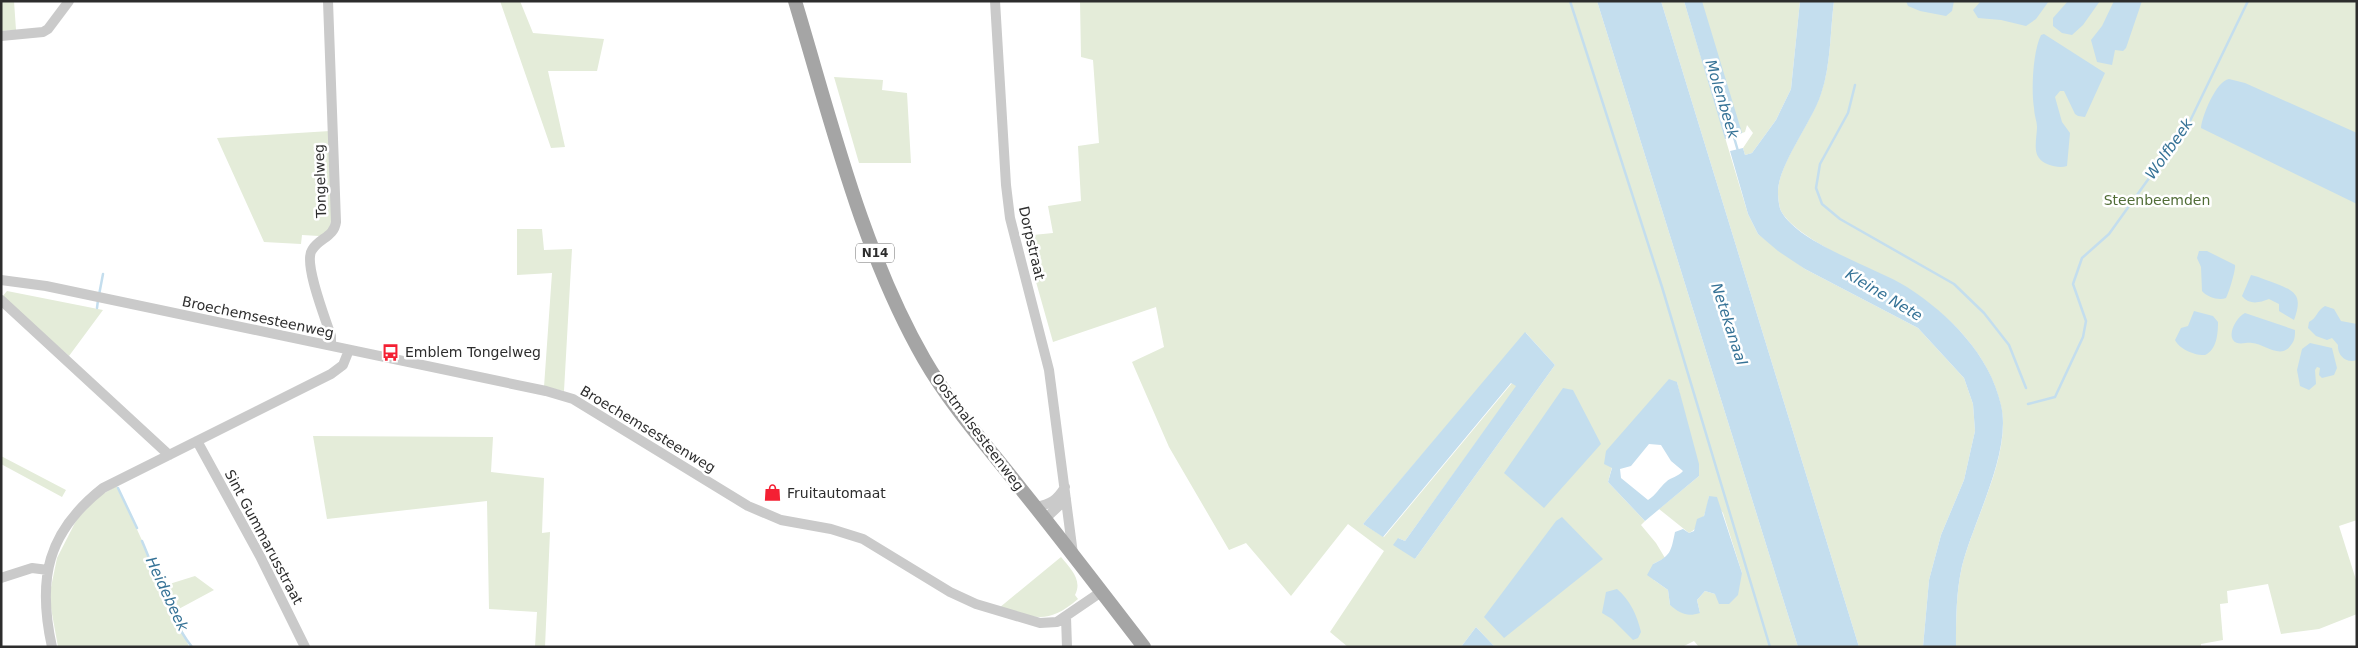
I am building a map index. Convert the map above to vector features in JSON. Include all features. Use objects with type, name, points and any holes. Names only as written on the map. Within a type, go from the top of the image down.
[{"type":"main road","name":"Oostmalsesteenweg","points":[[795,1],[860,211],[879,264],[904,322],[925,360],[963,417],[1074,554],[1101,592]]},
{"type":"main road","name":"N14","points":[[1101,592],[1144,647]]},
{"type":"street","points":[[1,36],[43,32],[48,29],[70,1]]},
{"type":"street","name":"Tongelweg","points":[[328,1],[336,222],[330,236],[318,243],[310,252],[310,265],[331,336],[331,345]]},
{"type":"street","name":"Dorpstraat","points":[[995,1],[1006,185],[1010,218],[1049,370],[1074,554]]},
{"type":"street","name":"Broechemsesteenweg","points":[[1,280],[46,286],[331,345],[546,391],[573,399],[748,506],[772,517],[792,523],[831,529],[863,539],[950,592],[976,604],[1040,623],[1057,622],[1101,592]]},
{"type":"street","points":[[1,300],[169,455]]},
{"type":"street","points":[[52,647],[45,615],[48,570],[52,553],[62,533],[88,500],[104,488],[331,374],[343,365],[349,350]]},
{"type":"street","name":"Sint Gummarusstraat","points":[[197,441],[260,556],[305,647]]},
{"type":"street","points":[[1036,508],[1049,505],[1059,497],[1065,487]]},
{"type":"street","points":[[1045,519],[1066,500]]},
{"type":"street","points":[[1,578],[32,568],[48,570]]},
{"type":"street","points":[[1066,617],[1067,647]]},
{"type":"green space","points":[[1,1],[14,1],[16,30],[1,31]]},
{"type":"green space","points":[[500,1],[520,1],[533,33],[604,39],[597,71],[548,71],[565,147],[551,148]]},
{"type":"green space","points":[[1080,1],[1597,1],[1798,647],[1699,647],[1694,641],[1682,647],[1495,647],[1476,627],[1461,647],[1348,647],[1330,632],[1384,551],[1348,524],[1291,596],[1246,543],[1229,550],[1169,447],[1132,362],[1164,347],[1156,307],[1053,342],[1023,236],[1053,233],[1048,206],[1081,201],[1078,146],[1099,143],[1093,60],[1081,57]],"holes":[[[1526,333],[1555,365],[1415,559],[1398,538],[1405,541],[1517,386],[1512,383],[1384,537],[1363,524]],[[1677,382],[1699,476],[1659,509],[1689,533],[1701,522],[1709,496],[1723,513],[1742,573],[1715,594],[1705,591],[1697,600],[1700,613],[1670,605],[1668,590],[1654,580],[1653,564],[1665,558],[1656,543],[1641,525],[1645,521],[1608,482],[1612,467]]]},
{"type":"green space","points":[[1661,1],[1684,1],[1748,214],[1758,234],[1805,269],[1918,328],[1964,378],[1973,404],[1975,431],[1964,480],[1941,535],[1929,580],[1923,647],[1859,647]]},
{"type":"green space","points":[[1693,1],[1800,1],[1791,89],[1776,120],[1752,153],[1745,155],[1743,148],[1753,133],[1747,125],[1745,132],[1733,136]]},
{"type":"green space","name":"Steenbeemden","points":[[1834,1],[2357,1],[2357,520],[2339,526],[2357,583],[2357,614],[2319,629],[2281,634],[2268,584],[2227,591],[2228,603],[2220,604],[2223,640],[2201,644],[2201,647],[1956,647],[1957,596],[1962,566],[1997,465],[2001,444],[2003,424],[2001,406],[1991,376],[1966,337],[1932,306],[1807,236],[1791,223],[1781,211],[1779,205],[1779,181],[1783,169],[1817,104],[1824,82]]},
{"type":"green space","points":[[834,77],[883,80],[882,90],[907,93],[911,163],[859,163]]},
{"type":"green space","points":[[330,131],[332,216],[329,232],[319,236],[302,235],[301,244],[264,242],[217,138]]},
{"type":"green space","points":[[517,229],[542,229],[544,250],[572,249],[564,391],[544,387],[552,273],[517,275]]},
{"type":"green space","points":[[7,291],[103,310],[69,356],[2,297]]},
{"type":"green space","points":[[313,436],[493,437],[491,472],[544,478],[542,533],[550,532],[545,647],[535,647],[537,612],[489,609],[487,501],[327,519]]},
{"type":"green space","points":[[1,456],[66,490],[62,497],[1,464]]},
{"type":"green space","points":[[117,486],[163,586],[195,576],[214,590],[175,611],[189,647],[58,647],[49,597],[57,558],[77,519],[99,496]]},
{"type":"green space","points":[[1061,557],[1074,574],[1077,584],[1075,595],[1078,599],[1067,608],[1049,616],[1032,616],[999,608]]},
{"type":"water","name":"Netekanaal","points":[[1597,1],[1661,1],[1859,647],[1798,647]]},
{"type":"water","points":[[1684,1],[1702,1],[1742,133],[1725,139]]},
{"type":"water","name":"Kleine Nete","points":[[1800,1],[1834,1],[1824,83],[1817,105],[1783,169],[1778,192],[1781,211],[1790,223],[1804,234],[1839,254],[1893,279],[1938,310],[1966,337],[1988,369],[2001,405],[2003,423],[1997,464],[1960,576],[1956,647],[1923,647],[1929,580],[1941,535],[1964,480],[1975,431],[1973,404],[1964,378],[1918,328],[1805,269],[1778,251],[1758,234],[1748,214],[1730,151],[1743,148],[1745,155],[1752,153],[1776,120],[1791,89]]},
{"type":"water","points":[[1906,1],[1954,1],[1952,11],[1946,16],[1920,11],[1908,6]]},
{"type":"water","points":[[1981,1],[2049,1],[2036,19],[2026,26],[2001,20],[1978,18],[1973,10]]},
{"type":"water","points":[[2068,1],[2100,1],[2083,25],[2072,35],[2062,33],[2053,26],[2053,18]]},
{"type":"water","points":[[2114,1],[2142,1],[2126,48],[2123,51],[2115,50],[2112,65],[2097,62],[2091,40],[2102,26]]},
{"type":"water","points":[[2044,34],[2105,73],[2085,117],[2075,114],[2064,91],[2060,91],[2055,97],[2062,122],[2070,133],[2067,166],[2064,167],[2056,167],[2044,163],[2036,151],[2037,127],[2033,100],[2033,71],[2038,42],[2041,35]]},
{"type":"water","points":[[2229,79],[2245,83],[2357,133],[2357,204],[2201,128],[2207,108],[2215,92],[2224,81]]},
{"type":"water","points":[[2199,251],[2207,251],[2235,265],[2226,298],[2213,298],[2202,291],[2201,267],[2197,258]]},
{"type":"water","points":[[2251,275],[2284,287],[2294,293],[2298,306],[2294,320],[2279,311],[2279,304],[2269,299],[2254,302],[2248,301],[2242,296]]},
{"type":"water","points":[[2325,306],[2334,309],[2341,321],[2357,324],[2357,360],[2346,360],[2339,352],[2338,345],[2332,338],[2327,340],[2316,336],[2308,328],[2309,322]]},
{"type":"water","points":[[2194,311],[2213,316],[2218,322],[2214,345],[2209,353],[2205,355],[2188,351],[2175,340],[2181,328],[2188,326]]},
{"type":"water","points":[[2245,313],[2295,330],[2292,343],[2287,349],[2278,351],[2257,344],[2235,342],[2232,337],[2232,329],[2236,321]]},
{"type":"water","points":[[1525,332],[1555,365],[1415,559],[1393,545],[1398,538],[1405,541],[1516,386],[1511,383],[1383,537],[1363,524]]},
{"type":"water","points":[[2310,343],[2332,348],[2337,368],[2334,375],[2322,378],[2319,375],[2320,368],[2317,367],[2315,370],[2316,384],[2309,390],[2300,386],[2297,370],[2302,349]]},
{"type":"water","points":[[1669,379],[1677,382],[1699,464],[1699,476],[1645,521],[1608,482],[1612,468],[1604,464],[1606,451]],"holes":[[[1649,444],[1661,445],[1671,461],[1683,471],[1668,480],[1648,500],[1621,478],[1620,469],[1631,466]]]},
{"type":"water","points":[[1563,388],[1573,390],[1601,444],[1544,508],[1504,473]]},
{"type":"water","points":[[1709,496],[1717,497],[1742,573],[1738,595],[1729,604],[1719,604],[1715,594],[1705,591],[1697,600],[1700,613],[1688,615],[1681,613],[1670,605],[1668,590],[1647,575],[1653,564],[1669,552],[1675,532],[1683,529],[1689,533],[1694,531],[1697,519],[1704,516]]},
{"type":"water","points":[[1562,517],[1603,559],[1504,638],[1484,617],[1556,521]]},
{"type":"water","points":[[1617,589],[1629,603],[1641,632],[1638,638],[1633,640],[1612,619],[1602,613],[1606,592]]},
{"type":"water","points":[[1476,627],[1495,647],[1461,647]]},
{"type":"waterway","points":[[1570,1],[1662,287],[1770,647]]},
{"type":"waterway","name":"Wolfbeek","points":[[2028,404],[2055,397],[2083,337],[2086,321],[2073,284],[2082,258],[2109,234],[2190,121],[2248,1]]},
{"type":"waterway","points":[[1855,85],[1848,113],[1820,164],[1816,188],[1822,204],[1840,219],[1954,284],[1984,313],[2009,345],[2026,388]]},
{"type":"waterway","name":"Molenbeek","points":[[1733,134],[1738,151]]},
{"type":"waterway","name":"Heidebeek","points":[[99,295],[103,274]]},
{"type":"waterway","name":"Heidebeek","points":[[97,308],[98,300]]},
{"type":"waterway","name":"Heidebeek","points":[[118,488],[137,528]]},
{"type":"waterway","name":"Heidebeek","points":[[142,541],[170,610],[192,647]]},
{"type":"place","name":"Emblem Tongelweg","points":[[391,352]]},
{"type":"place","name":"Fruitautomaat","points":[[773,493]]}]
